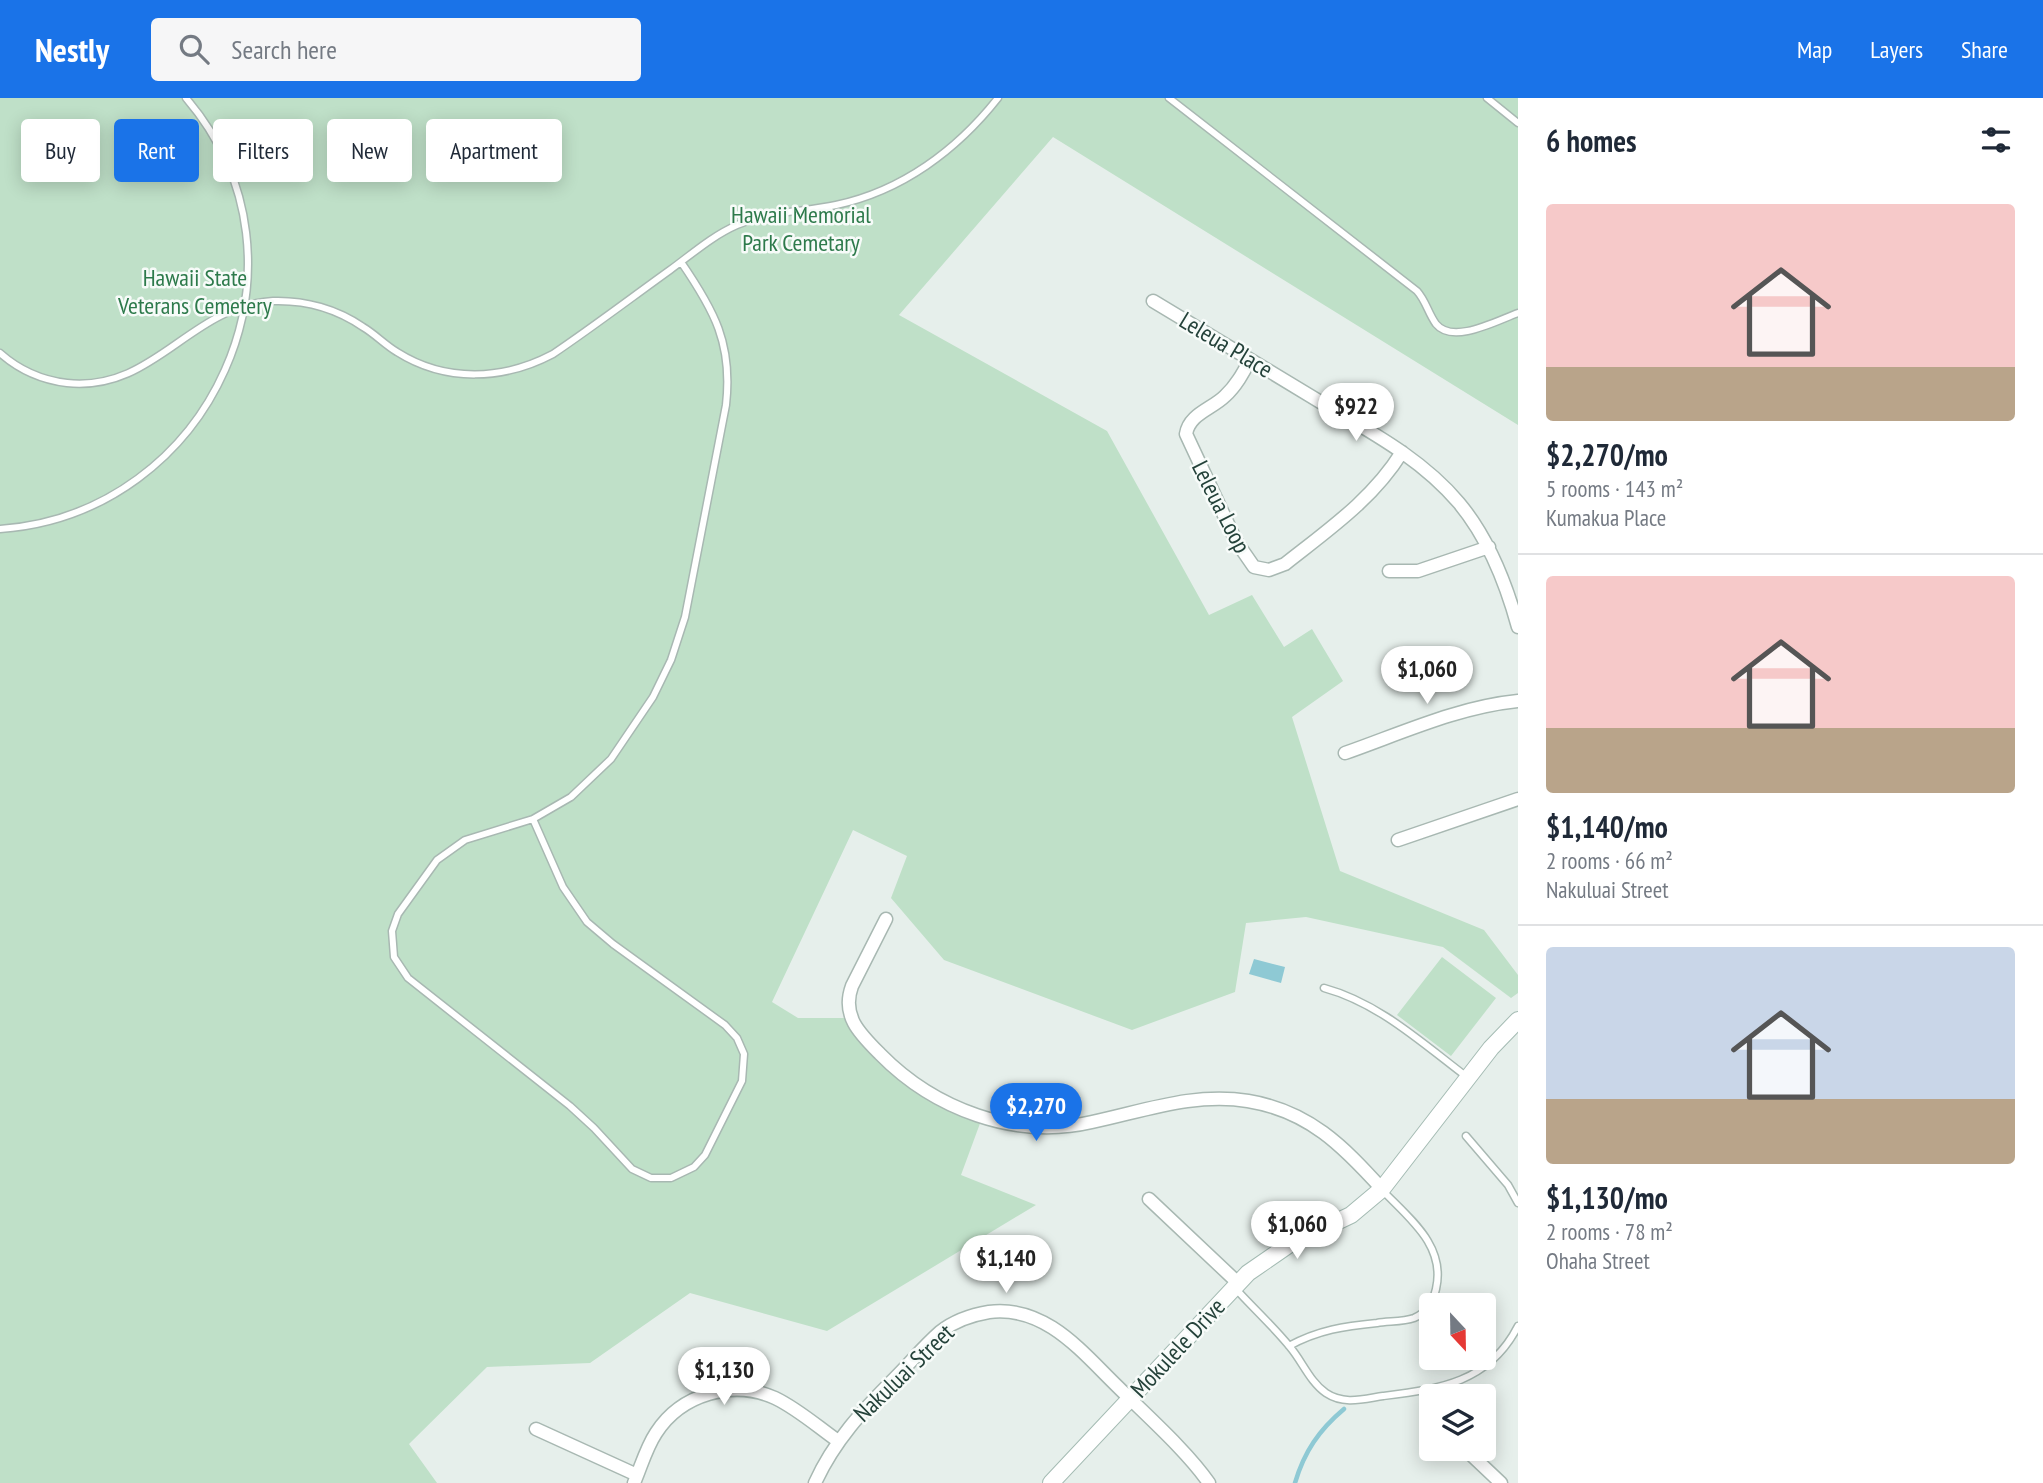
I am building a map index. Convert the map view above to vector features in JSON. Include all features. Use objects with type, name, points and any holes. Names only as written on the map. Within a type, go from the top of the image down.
[{"type":"street","name":"Leleua Place","points":[[1153,301],[1402,452],[1445,487],[1461,504],[1489,547],[1518,627]]},
{"type":"street","name":"Leleua Loop","points":[[1250,359],[1231,390],[1193,419],[1186,434],[1236,541],[1254,567],[1269,570],[1285,564],[1366,498],[1402,452]]},
{"type":"street","points":[[1390,571],[1418,571],[1489,547]]},
{"type":"street","points":[[1345,753],[1450,715],[1518,701]]},
{"type":"street","points":[[1398,840],[1518,799]]},
{"type":"street","points":[[886,919],[852,986],[849,1013],[859,1033],[887,1062],[941,1101],[1001,1122],[1044,1127],[1088,1123],[1194,1099],[1249,1101],[1285,1111],[1319,1128],[1348,1152],[1382,1189]]},
{"type":"street","name":"Mokulele Drive","points":[[1052,1483],[1236,1285],[1274,1253],[1344,1219],[1382,1189],[1503,1034],[1518,1020]]},
{"type":"street","points":[[1149,1199],[1236,1285]]},
{"type":"street","name":"Nakuluai Street","points":[[815,1483],[838,1441],[859,1414],[941,1332],[965,1318],[993,1312],[1021,1314],[1047,1323],[1069,1340],[1129,1398],[1209,1483]]},
{"type":"street","points":[[536,1429],[636,1479],[650,1444],[665,1422],[685,1404],[723,1390],[748,1391],[772,1397],[838,1441]]},
{"type":"street","points":[[1478,1461],[1501,1483]]},
{"type":"lane","points":[[0,529],[39,524],[86,509],[129,486],[167,456],[199,419],[223,377],[239,331],[244,307],[247,283],[246,234],[235,187],[217,143],[186,98]]},
{"type":"lane","points":[[0,353],[17,366],[45,379],[75,384],[104,382],[139,370],[208,322],[244,307],[290,302],[322,307],[351,319],[395,351],[426,366],[459,374],[492,374],[524,367],[553,354],[721,233],[755,219],[835,205],[897,183],[953,146],[998,98]]},
{"type":"lane","points":[[1169,98],[1417,291],[1436,323],[1445,331],[1463,333],[1518,313]]},
{"type":"lane","points":[[1487,98],[1518,123]]},
{"type":"lane","points":[[533,819],[563,887],[587,922],[725,1025],[741,1045],[745,1063],[743,1081],[705,1154],[694,1167],[680,1175],[651,1178],[632,1169],[582,1116],[408,978],[394,957],[391,940],[395,922],[437,860],[465,840],[533,819],[570,797],[611,759],[643,714],[663,679],[685,617],[726,405],[729,376],[725,346],[716,319],[681,262]]},
{"type":"lane","points":[[1324,988],[1351,997],[1378,1011],[1468,1078]]},
{"type":"lane","points":[[1466,1136],[1508,1185],[1518,1203]]},
{"type":"lane","points":[[1289,1346],[1332,1328],[1414,1318],[1430,1304],[1438,1281],[1433,1249],[1423,1233],[1382,1189]]},
{"type":"lane","points":[[1236,1285],[1289,1346],[1312,1380],[1325,1392],[1340,1399],[1357,1401],[1434,1389],[1459,1381],[1497,1357],[1518,1326]]},
{"type":"green space","points":[[0,98],[1518,98],[1518,425],[1053,137],[899,315],[1107,431],[1209,615],[1252,595],[1284,647],[1312,629],[1343,681],[1292,717],[1340,871],[1484,930],[1518,975],[1518,993],[1511,998],[1443,947],[1306,917],[1246,923],[1235,992],[1132,1030],[944,960],[891,898],[907,856],[853,830],[772,1002],[798,1018],[853,1018],[926,1098],[982,1118],[961,1175],[1036,1205],[827,1331],[690,1293],[590,1363],[487,1367],[409,1444],[437,1483],[0,1483]]},
{"type":"green space","points":[[1442,957],[1496,998],[1451,1056],[1397,1015]]},
{"type":"water","points":[[1254,959],[1285,967],[1281,983],[1249,974]]},
{"type":"waterway","points":[[1295,1483],[1314,1442],[1344,1409]]},
{"type":"park label","name":"Hawaii Memorial Park Cemetary","points":[[801,229]]},
{"type":"park label","name":"Hawaii State Veterans Cemetery","points":[[195,292]]}]
